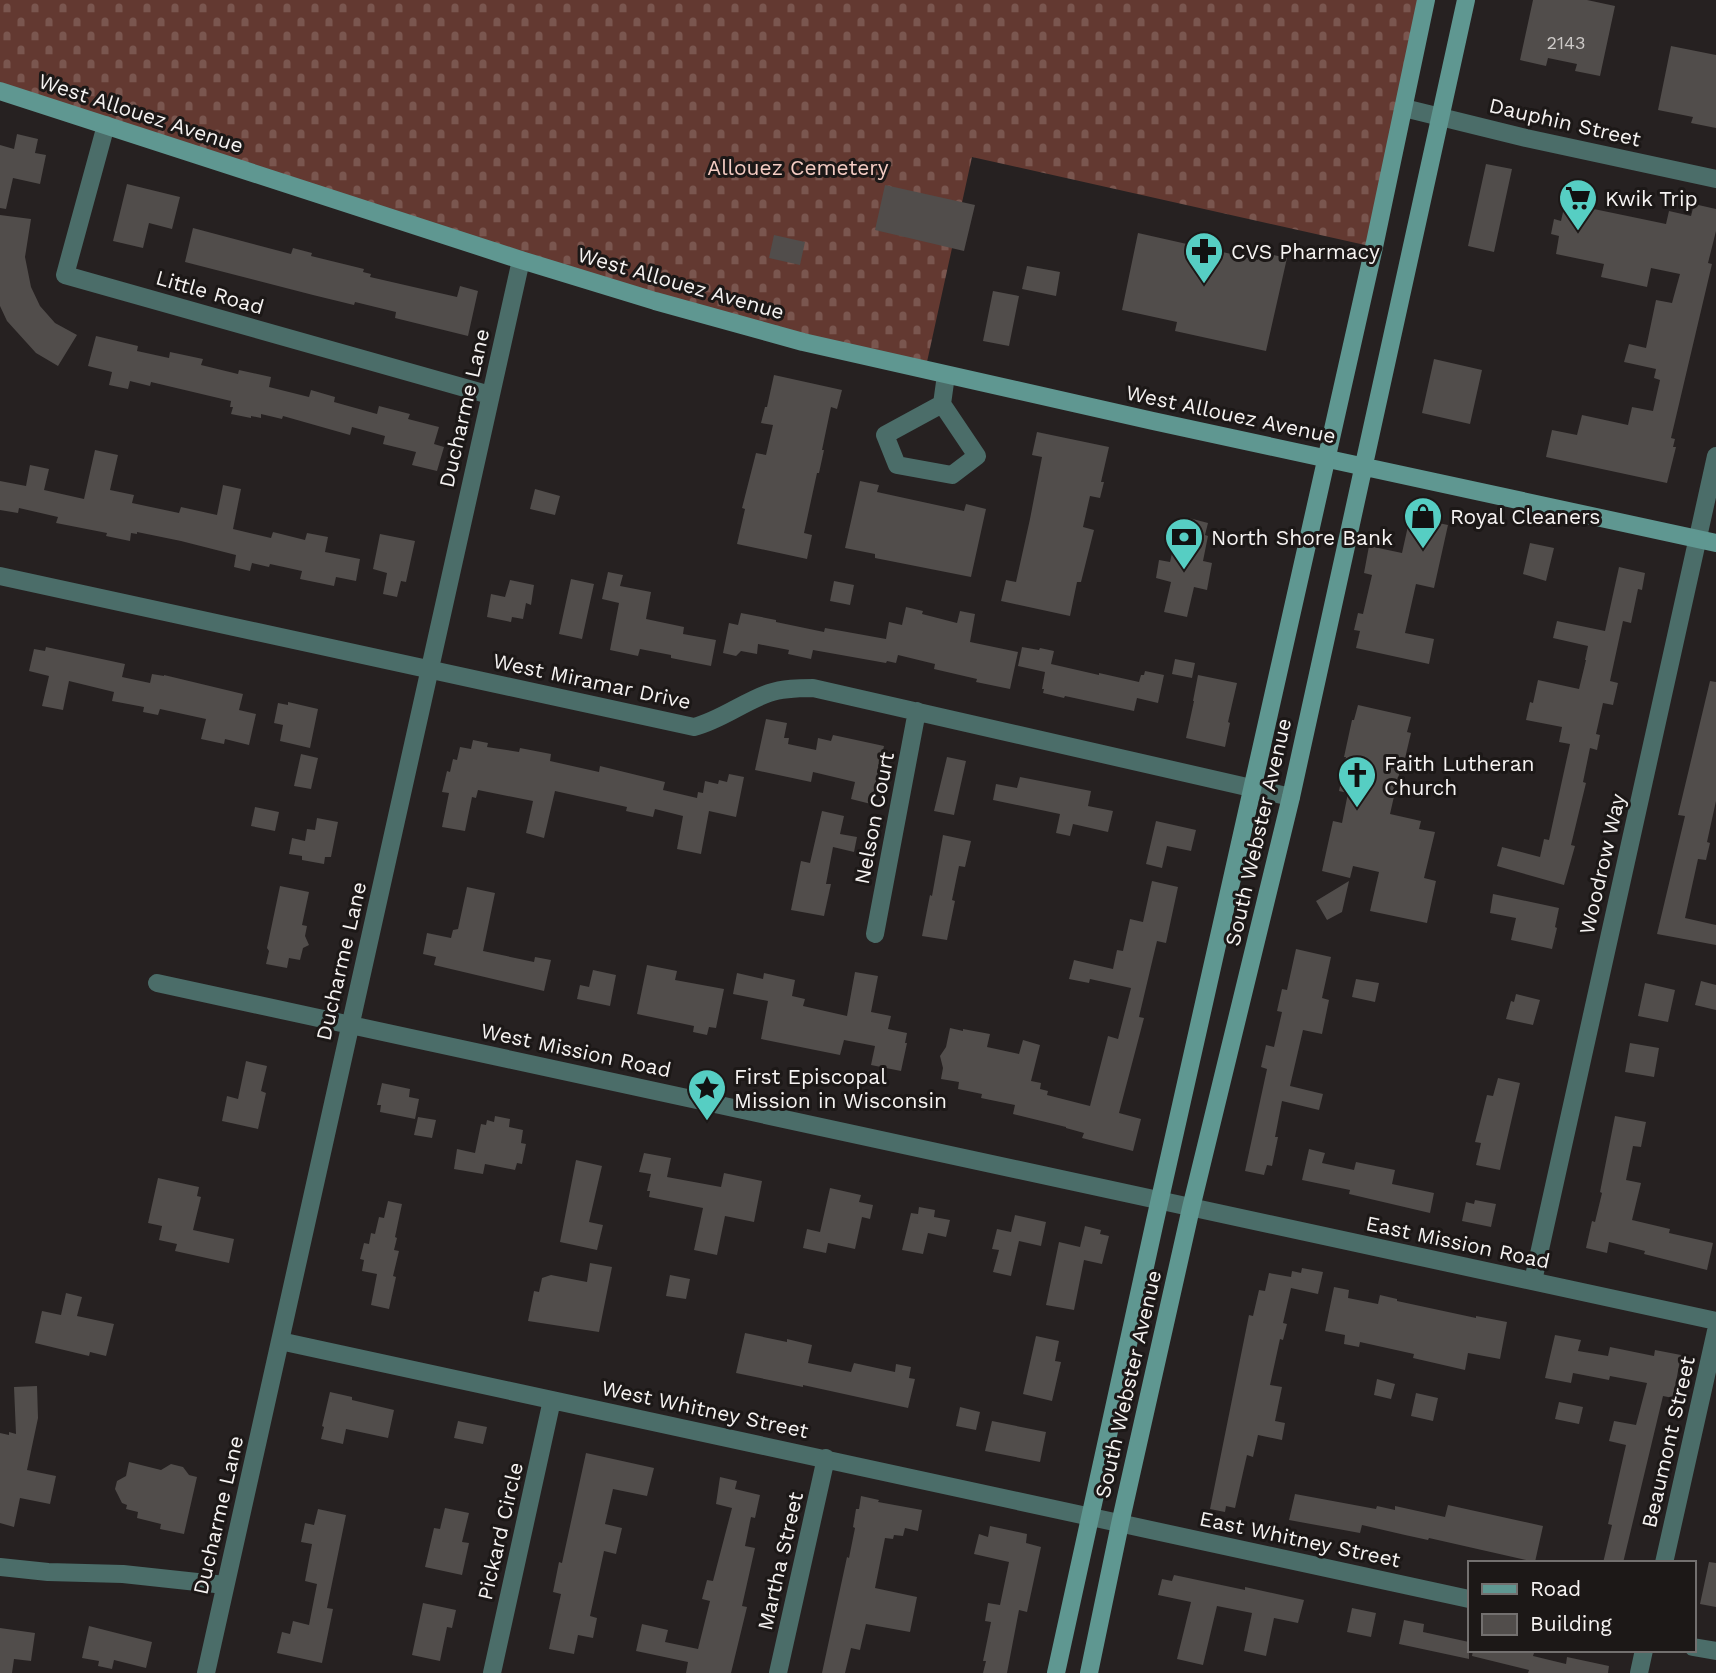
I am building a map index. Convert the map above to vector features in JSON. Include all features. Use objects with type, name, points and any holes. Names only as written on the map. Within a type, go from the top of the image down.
[{"type":"main road","name":"South Webster Avenue","points":[[1056,1673],[1426,0]]},
{"type":"main road","name":"South Webster Avenue","points":[[1089,1673],[1191,1208],[1291,797],[1466,0]]},
{"type":"main road","name":"West Allouez Avenue","points":[[0,90],[521,260],[791,339],[1716,543]]},
{"type":"street","name":"Dauphin Street","points":[[1404,108],[1716,179]]},
{"type":"street","name":"Little Road","points":[[106,125],[65,275],[490,395]]},
{"type":"street","name":"Ducharme Lane","points":[[206,1673],[521,260]]},
{"type":"street","points":[[942,404],[885,435],[897,465],[952,475],[977,456],[942,404],[946,375]]},
{"type":"street","name":"Woodrow Way","points":[[1532,1281],[1716,456]]},
{"type":"street","name":"West Miramar Drive","points":[[0,576],[694,727],[709,723],[770,692],[813,688],[1291,797]]},
{"type":"street","name":"Nelson Court","points":[[875,934],[917,711]]},
{"type":"street","name":"West Mission Road","points":[[157,983],[1191,1208]]},
{"type":"street","name":"East Mission Road","points":[[1191,1208],[1716,1321]]},
{"type":"street","name":"Beaumont Street","points":[[1664,1561],[1716,1331]]},
{"type":"street","name":"West Whitney Street","points":[[280,1340],[1120,1524]]},
{"type":"street","name":"Pickard Circle","points":[[492,1673],[552,1399]]},
{"type":"street","name":"Martha Street","points":[[778,1673],[826,1458]]},
{"type":"street","name":"East Whitney Street","points":[[1120,1524],[1468,1599]]},
{"type":"street","points":[[0,1567],[48,1572],[123,1574],[225,1585]]},
{"type":"street","points":[[1695,1647],[1716,1651]]},
{"type":"street","points":[[1639,1673],[1644,1652]]},
{"type":"green space","name":"Allouez Cemetery","points":[[0,0],[1426,0],[1374,247],[972,157],[925,371],[803,342],[0,91]]},
{"type":"building","points":[[1533,0],[1587,0],[1615,6],[1600,76],[1575,71],[1577,64],[1548,58],[1546,66],[1520,60]]},
{"type":"building","points":[[1671,46],[1716,55],[1716,128],[1691,123],[1693,117],[1658,110]]},
{"type":"building","points":[[17,134],[38,139],[35,153],[46,155],[40,184],[13,178],[6,209],[0,208],[0,145],[14,149]]},
{"type":"building","points":[[1486,164],[1512,169],[1494,252],[1468,246]]},
{"type":"building","points":[[127,184],[180,197],[172,229],[149,223],[143,248],[113,241]]},
{"type":"building","points":[[885,185],[975,205],[964,251],[875,230]]},
{"type":"building","points":[[1565,203],[1666,224],[1669,211],[1691,216],[1694,204],[1716,209],[1716,231],[1708,263],[1712,264],[1671,438],[1675,439],[1673,447],[1676,447],[1667,483],[1546,457],[1552,430],[1577,435],[1582,415],[1628,425],[1632,407],[1653,411],[1660,380],[1654,378],[1656,369],[1624,362],[1629,344],[1646,348],[1656,300],[1672,303],[1680,274],[1651,268],[1647,287],[1601,277],[1604,264],[1556,254],[1559,236],[1551,234],[1554,219],[1561,221]]},
{"type":"building","points":[[0,215],[31,219],[25,257],[31,287],[40,306],[55,323],[77,335],[58,366],[36,353],[7,321],[0,306]]},
{"type":"building","points":[[193,228],[291,254],[293,248],[312,253],[311,256],[364,269],[363,272],[371,274],[370,277],[457,297],[460,286],[478,291],[468,336],[395,318],[396,312],[355,302],[354,305],[185,262]]},
{"type":"building","name":"CVS Pharmacy","points":[[1138,233],[1258,260],[1260,252],[1287,258],[1266,351],[1175,331],[1177,322],[1122,310]]},
{"type":"building","points":[[774,235],[805,242],[800,265],[769,258]]},
{"type":"building","points":[[1027,266],[1060,272],[1056,296],[1022,289]]},
{"type":"building","points":[[993,291],[1019,296],[1009,346],[983,341]]},
{"type":"building","points":[[96,336],[138,346],[137,351],[169,358],[170,352],[203,359],[201,365],[238,374],[239,370],[271,377],[269,387],[309,397],[311,390],[335,397],[334,402],[377,414],[379,406],[410,414],[408,419],[439,427],[434,444],[444,447],[437,471],[412,465],[416,452],[383,444],[385,436],[352,427],[350,435],[283,416],[282,419],[261,414],[261,418],[251,418],[231,414],[231,401],[151,382],[150,386],[130,381],[128,389],[109,385],[112,372],[88,366]]},
{"type":"building","points":[[1434,359],[1482,370],[1470,424],[1422,413]]},
{"type":"building","points":[[774,375],[842,390],[837,409],[831,407],[824,450],[804,533],[812,535],[807,559],[737,544],[745,509],[742,508],[756,453],[766,455],[773,425],[761,423]]},
{"type":"building","points":[[1037,432],[1109,447],[1100,498],[1090,496],[1083,527],[1094,530],[1081,582],[1077,582],[1070,616],[1001,601],[1006,580],[1016,582],[1030,519],[1042,457],[1032,455]]},
{"type":"building","points":[[95,450],[118,455],[110,490],[134,495],[132,503],[179,513],[181,507],[217,515],[223,485],[241,489],[233,529],[271,538],[273,532],[305,540],[307,533],[328,537],[325,552],[360,559],[356,581],[336,577],[334,586],[300,579],[302,571],[270,564],[269,567],[252,563],[250,571],[234,567],[236,555],[181,541],[137,532],[131,533],[130,541],[106,536],[107,533],[56,523],[58,517],[19,508],[18,513],[0,510],[0,481],[26,486],[30,465],[49,469],[44,490],[84,499]]},
{"type":"building","points":[[860,481],[879,485],[877,492],[964,511],[966,504],[986,509],[971,577],[875,558],[875,554],[845,548]]},
{"type":"building","points":[[535,489],[560,496],[555,515],[530,509]]},
{"type":"building","points":[[1410,517],[1448,525],[1434,588],[1416,584],[1405,633],[1434,639],[1429,664],[1356,648],[1360,631],[1354,630],[1358,613],[1363,614],[1372,575],[1364,573],[1369,546],[1402,553]]},
{"type":"building","name":"North Shore Bank","points":[[1189,518],[1208,523],[1203,561],[1212,563],[1207,590],[1194,587],[1187,617],[1164,612],[1171,582],[1156,578],[1159,560],[1170,562],[1178,528],[1186,530]]},
{"type":"building","points":[[380,534],[415,541],[406,582],[401,581],[397,597],[383,594],[387,573],[373,569]]},
{"type":"building","points":[[1530,543],[1554,548],[1546,581],[1523,574]]},
{"type":"building","points":[[1619,567],[1645,573],[1642,590],[1638,589],[1631,623],[1623,621],[1610,681],[1618,683],[1613,705],[1603,703],[1596,734],[1600,735],[1597,750],[1590,748],[1583,782],[1586,783],[1571,845],[1575,846],[1564,885],[1497,866],[1502,847],[1540,857],[1544,839],[1549,840],[1570,744],[1559,742],[1562,727],[1526,720],[1530,702],[1533,703],[1538,680],[1579,689],[1588,646],[1553,638],[1557,621],[1605,631]]},
{"type":"building","points":[[608,572],[623,575],[620,586],[651,592],[646,619],[684,627],[683,634],[716,640],[711,666],[640,649],[638,656],[610,650],[619,603],[602,599]]},
{"type":"building","points":[[571,579],[594,584],[582,639],[559,634]]},
{"type":"building","points":[[510,580],[534,585],[531,605],[526,603],[523,619],[512,617],[511,622],[487,617],[491,594],[505,597]]},
{"type":"building","points":[[834,581],[854,585],[850,605],[830,601]]},
{"type":"building","points":[[906,607],[957,623],[960,611],[975,614],[970,642],[1018,652],[1010,689],[976,682],[977,679],[934,669],[935,664],[898,655],[896,663],[886,663],[813,650],[811,659],[788,654],[789,650],[758,644],[757,654],[741,651],[736,656],[723,653],[729,623],[738,625],[741,613],[824,632],[825,628],[886,639],[889,622],[902,625]]},
{"type":"building","points":[[46,647],[125,664],[122,677],[150,683],[152,674],[164,675],[243,694],[239,710],[256,714],[249,745],[225,739],[224,744],[201,739],[206,719],[160,709],[158,715],[143,712],[144,707],[112,701],[114,692],[69,681],[63,710],[42,706],[49,676],[29,671],[34,649],[45,651]]},
{"type":"building","points":[[1022,647],[1054,651],[1051,664],[1099,675],[1139,682],[1145,671],[1164,675],[1158,703],[1137,698],[1134,711],[1043,693],[1045,672],[1018,666]]},
{"type":"building","points":[[1175,659],[1195,663],[1192,678],[1172,674]]},
{"type":"building","points":[[1198,675],[1237,683],[1225,747],[1186,738]]},
{"type":"building","points":[[1710,681],[1716,682],[1716,801],[1706,860],[1698,859],[1685,918],[1716,925],[1716,945],[1657,934],[1685,816],[1678,815]]},
{"type":"building","points":[[288,702],[318,709],[310,748],[280,741],[283,725],[274,723],[278,703],[288,705]]},
{"type":"building","name":"Faith Lutheran Church","points":[[1358,705],[1411,717],[1407,732],[1411,733],[1390,814],[1421,821],[1419,829],[1435,832],[1424,878],[1436,881],[1427,923],[1370,911],[1379,872],[1353,866],[1350,878],[1322,871],[1333,821],[1342,823],[1348,793],[1339,791],[1352,720]]},
{"type":"building","points":[[766,719],[787,723],[784,738],[789,738],[788,744],[816,750],[818,738],[831,741],[833,735],[884,746],[871,804],[851,799],[855,782],[813,772],[811,782],[755,770]]},
{"type":"building","points":[[473,740],[488,743],[487,747],[519,752],[520,748],[551,754],[550,761],[599,772],[600,766],[665,782],[663,790],[697,798],[698,792],[703,793],[705,781],[718,784],[719,780],[727,782],[729,774],[744,777],[736,817],[709,811],[701,854],[677,849],[683,816],[655,809],[653,817],[626,811],[627,807],[555,791],[544,838],[526,833],[533,801],[478,790],[476,798],[472,797],[465,831],[442,827],[449,793],[442,792],[447,771],[450,772],[453,759],[457,760],[460,747],[471,749]]},
{"type":"building","points":[[301,754],[318,758],[311,789],[294,786]]},
{"type":"building","points":[[947,757],[966,761],[954,815],[934,811]]},
{"type":"building","points":[[1020,777],[1091,791],[1088,806],[1113,811],[1108,832],[1073,824],[1070,836],[1056,833],[1060,814],[993,800],[996,784],[1017,788]]},
{"type":"building","points":[[255,807],[279,812],[275,831],[251,826]]},
{"type":"building","points":[[822,811],[844,816],[840,834],[857,837],[854,852],[833,847],[826,884],[831,884],[824,916],[791,910],[801,861],[810,863]]},
{"type":"building","points":[[317,818],[338,822],[331,857],[325,857],[324,864],[302,860],[302,856],[289,854],[292,838],[305,841],[307,829],[315,830]]},
{"type":"building","points":[[1156,821],[1196,830],[1191,851],[1167,846],[1162,868],[1146,864]]},
{"type":"building","points":[[943,835],[971,841],[965,867],[959,866],[947,940],[922,936]]},
{"type":"building","points":[[1152,881],[1178,887],[1166,943],[1157,941],[1139,1017],[1144,1018],[1119,1113],[1141,1119],[1133,1151],[1082,1138],[1084,1133],[1066,1127],[1013,1114],[1015,1105],[981,1098],[982,1094],[958,1089],[959,1082],[941,1079],[943,1068],[940,1056],[946,1047],[950,1028],[963,1029],[990,1034],[987,1047],[1019,1054],[1023,1040],[1040,1045],[1031,1081],[1041,1083],[1040,1089],[1048,1091],[1047,1095],[1090,1106],[1108,1036],[1118,1039],[1131,988],[1090,979],[1089,983],[1069,979],[1074,960],[1113,969],[1117,950],[1123,951],[1130,919],[1143,922]]},
{"type":"building","points":[[1349,881],[1342,912],[1327,920],[1316,901]]},
{"type":"building","points":[[280,886],[309,892],[302,925],[307,926],[305,936],[309,945],[303,948],[300,960],[289,958],[287,968],[266,964]]},
{"type":"building","points":[[467,887],[495,893],[483,951],[534,962],[535,957],[551,960],[544,991],[434,965],[436,957],[423,954],[427,933],[451,938],[453,930],[458,929]]},
{"type":"building","points":[[1493,894],[1559,908],[1552,949],[1511,940],[1516,918],[1490,913]]},
{"type":"building","points":[[1296,949],[1331,957],[1322,998],[1329,1000],[1322,1034],[1303,1030],[1290,1086],[1323,1094],[1319,1110],[1282,1101],[1272,1166],[1267,1165],[1264,1175],[1245,1171],[1267,1069],[1261,1067],[1266,1045],[1274,1047],[1282,1012],[1277,1011],[1282,989],[1287,990]]},
{"type":"building","points":[[647,965],[677,971],[675,980],[724,989],[716,1028],[709,1027],[707,1035],[693,1032],[694,1026],[637,1014]]},
{"type":"building","points":[[593,970],[616,975],[610,1006],[577,999],[580,985],[589,987]]},
{"type":"building","points":[[855,972],[878,976],[871,1012],[891,1016],[888,1029],[907,1033],[901,1071],[871,1065],[875,1046],[844,1040],[840,1055],[761,1039],[768,1001],[733,994],[737,973],[763,979],[764,973],[795,980],[792,996],[805,999],[803,1006],[847,1016]]},
{"type":"building","points":[[1356,979],[1379,983],[1375,1002],[1352,997]]},
{"type":"building","points":[[1701,981],[1716,985],[1716,1010],[1695,1005]]},
{"type":"building","points":[[1645,983],[1675,990],[1668,1022],[1638,1016]]},
{"type":"building","points":[[1516,994],[1540,1000],[1533,1025],[1506,1019]]},
{"type":"building","points":[[1630,1043],[1659,1048],[1654,1077],[1625,1072]]},
{"type":"building","points":[[246,1061],[267,1066],[261,1091],[266,1093],[258,1129],[222,1121],[227,1096],[238,1099]]},
{"type":"building","points":[[1498,1078],[1520,1083],[1500,1170],[1476,1165],[1481,1143],[1475,1142],[1487,1095],[1493,1096]]},
{"type":"building","points":[[382,1083],[410,1089],[409,1097],[419,1099],[415,1119],[380,1112],[381,1105],[377,1105]]},
{"type":"building","points":[[495,1116],[510,1119],[509,1127],[523,1130],[521,1143],[526,1144],[522,1164],[517,1163],[515,1170],[485,1164],[483,1174],[454,1169],[457,1149],[475,1153],[481,1124],[486,1125],[487,1120],[494,1122]]},
{"type":"building","points":[[1615,1116],[1646,1122],[1641,1147],[1633,1146],[1626,1180],[1641,1183],[1632,1220],[1670,1229],[1669,1233],[1713,1243],[1707,1270],[1609,1242],[1607,1253],[1586,1248],[1602,1193],[1600,1192]]},
{"type":"building","points":[[418,1117],[436,1120],[432,1138],[414,1135]]},
{"type":"building","points":[[1309,1149],[1325,1153],[1322,1163],[1354,1170],[1356,1162],[1395,1170],[1392,1184],[1434,1193],[1430,1213],[1349,1194],[1350,1190],[1302,1180]]},
{"type":"building","points":[[644,1153],[671,1158],[667,1177],[721,1187],[724,1173],[762,1181],[754,1222],[725,1216],[717,1255],[694,1250],[703,1208],[649,1197],[650,1191],[647,1191],[651,1174],[639,1172]]},
{"type":"building","points":[[576,1160],[602,1166],[589,1222],[603,1225],[597,1250],[560,1242]]},
{"type":"building","points":[[158,1178],[199,1187],[197,1196],[201,1197],[193,1230],[234,1239],[229,1263],[175,1251],[177,1244],[159,1240],[162,1226],[148,1223]]},
{"type":"building","points":[[830,1188],[861,1195],[859,1202],[873,1205],[870,1219],[862,1217],[855,1249],[828,1243],[826,1253],[803,1248],[807,1229],[820,1232]]},
{"type":"building","points":[[1475,1200],[1496,1204],[1491,1227],[1462,1221],[1466,1202],[1474,1204]]},
{"type":"building","points":[[388,1201],[402,1204],[395,1237],[394,1250],[399,1251],[393,1276],[396,1277],[389,1309],[371,1305],[377,1274],[362,1271],[364,1260],[360,1259],[364,1243],[369,1244],[371,1233],[375,1234],[379,1217],[384,1218]]},
{"type":"building","points":[[919,1207],[935,1210],[934,1217],[950,1220],[946,1237],[928,1233],[923,1254],[902,1250],[911,1213],[918,1214]]},
{"type":"building","points":[[1015,1215],[1046,1222],[1041,1246],[1019,1241],[1011,1276],[993,1272],[999,1250],[992,1249],[997,1229],[1011,1232]]},
{"type":"building","points":[[1085,1226],[1101,1230],[1100,1234],[1109,1236],[1102,1264],[1084,1260],[1074,1310],[1046,1305],[1059,1242],[1080,1247]]},
{"type":"building","points":[[590,1263],[612,1267],[599,1332],[528,1321],[534,1291],[539,1292],[542,1278],[551,1275],[587,1282]]},
{"type":"building","points":[[1302,1268],[1323,1272],[1318,1294],[1291,1288],[1283,1323],[1287,1324],[1283,1340],[1280,1339],[1270,1385],[1282,1387],[1275,1421],[1285,1423],[1282,1440],[1258,1435],[1253,1457],[1247,1455],[1235,1508],[1226,1506],[1225,1512],[1210,1509],[1249,1315],[1253,1316],[1259,1290],[1265,1291],[1269,1273],[1291,1277],[1292,1271],[1301,1273]]},
{"type":"building","points":[[670,1275],[690,1279],[686,1299],[666,1296]]},
{"type":"building","points":[[1334,1287],[1349,1290],[1348,1298],[1378,1304],[1380,1295],[1476,1318],[1507,1322],[1500,1359],[1468,1353],[1465,1370],[1413,1358],[1414,1354],[1360,1342],[1359,1347],[1344,1344],[1345,1335],[1325,1331]]},
{"type":"building","points":[[66,1293],[82,1297],[77,1316],[114,1324],[106,1356],[90,1352],[89,1356],[35,1343],[42,1311],[61,1315]]},
{"type":"building","points":[[745,1333],[812,1345],[808,1363],[851,1372],[854,1363],[895,1372],[896,1364],[911,1367],[909,1378],[915,1379],[908,1408],[736,1373]]},
{"type":"building","points":[[1555,1335],[1581,1340],[1578,1351],[1608,1356],[1610,1347],[1654,1356],[1655,1350],[1681,1355],[1673,1398],[1663,1396],[1623,1561],[1603,1561],[1612,1525],[1608,1524],[1626,1445],[1609,1441],[1614,1421],[1636,1425],[1647,1383],[1610,1376],[1609,1380],[1573,1373],[1571,1383],[1545,1378]]},
{"type":"building","points":[[1036,1336],[1059,1341],[1055,1361],[1061,1362],[1052,1401],[1023,1394]]},
{"type":"building","points":[[1377,1379],[1395,1384],[1391,1399],[1374,1395]]},
{"type":"building","points":[[37,1386],[38,1418],[27,1470],[56,1476],[50,1504],[20,1498],[14,1527],[0,1523],[0,1433],[16,1434],[14,1387]]},
{"type":"building","points":[[330,1392],[394,1410],[388,1438],[346,1429],[343,1444],[321,1439]]},
{"type":"building","points":[[1416,1393],[1438,1398],[1433,1421],[1411,1416]]},
{"type":"building","points":[[1559,1402],[1583,1407],[1579,1424],[1555,1419]]},
{"type":"building","points":[[960,1407],[980,1412],[976,1430],[956,1426]]},
{"type":"building","points":[[458,1421],[487,1427],[483,1444],[454,1438]]},
{"type":"building","points":[[992,1421],[1046,1432],[1040,1462],[985,1451]]},
{"type":"building","points":[[586,1453],[654,1468],[647,1496],[613,1489],[605,1524],[622,1528],[616,1554],[604,1551],[590,1616],[597,1618],[593,1638],[578,1635],[574,1654],[549,1649],[561,1594],[553,1592]]},
{"type":"building","points":[[129,1462],[161,1470],[171,1464],[183,1467],[189,1475],[197,1477],[184,1534],[160,1529],[161,1524],[137,1518],[138,1512],[126,1509],[127,1505],[122,1503],[115,1489],[117,1481],[126,1476]]},
{"type":"building","points":[[720,1477],[737,1481],[735,1489],[760,1495],[755,1518],[751,1517],[745,1546],[755,1548],[742,1606],[747,1607],[731,1673],[686,1673],[688,1662],[636,1651],[642,1624],[668,1630],[665,1642],[698,1649],[710,1601],[702,1599],[707,1580],[713,1581],[732,1508],[716,1504]]},
{"type":"building","points":[[1295,1494],[1376,1509],[1377,1506],[1395,1510],[1395,1506],[1445,1517],[1448,1505],[1543,1526],[1535,1561],[1531,1561],[1362,1525],[1360,1533],[1289,1520]]},
{"type":"building","points":[[861,1496],[922,1510],[918,1531],[905,1528],[903,1536],[885,1538],[875,1588],[917,1597],[910,1632],[866,1624],[860,1650],[851,1648],[845,1673],[822,1673],[847,1557],[849,1558],[856,1509],[859,1509]]},
{"type":"building","points":[[445,1508],[469,1513],[462,1542],[469,1543],[462,1575],[425,1567],[434,1528],[440,1529]]},
{"type":"building","points":[[318,1509],[346,1515],[327,1608],[333,1609],[322,1663],[277,1653],[282,1632],[290,1634],[293,1621],[309,1625],[317,1584],[305,1581],[312,1544],[301,1542],[305,1523],[314,1525]]},
{"type":"building","points":[[990,1526],[1027,1534],[1026,1543],[1041,1547],[1027,1612],[1019,1610],[1007,1673],[983,1673],[991,1622],[985,1621],[988,1603],[1000,1605],[1009,1562],[974,1554],[979,1534],[988,1537]]},
{"type":"building","points":[[1709,1562],[1716,1563],[1716,1607],[1700,1604]]},
{"type":"building","points":[[1174,1575],[1304,1600],[1298,1623],[1274,1618],[1266,1656],[1244,1651],[1252,1613],[1217,1606],[1203,1665],[1177,1659],[1191,1602],[1158,1595],[1162,1579],[1172,1581]]},
{"type":"building","points":[[423,1603],[456,1610],[452,1628],[447,1627],[440,1661],[412,1655]]},
{"type":"building","points":[[1352,1608],[1376,1613],[1371,1637],[1347,1632]]},
{"type":"building","points":[[1404,1620],[1424,1624],[1423,1632],[1468,1642],[1469,1659],[1399,1644]]},
{"type":"building","points":[[89,1626],[152,1642],[146,1668],[114,1660],[112,1669],[98,1666],[99,1661],[82,1658]]},
{"type":"building","points":[[0,1628],[35,1633],[31,1661],[14,1659],[12,1673],[0,1673]]},
{"type":"building","points":[[1473,1652],[1534,1652],[1533,1656],[1566,1664],[1567,1657],[1609,1666],[1608,1673],[1528,1673],[1529,1670],[1472,1656]]},
{"type":"place","name":"Kwik Trip","points":[[1578,232]]},
{"type":"place","name":"CVS Pharmacy","points":[[1204,285]]},
{"type":"place","name":"Royal Cleaners","points":[[1423,550]]},
{"type":"place","name":"North Shore Bank","points":[[1184,571]]},
{"type":"place","name":"Faith Lutheran Church","points":[[1357,809]]},
{"type":"place","name":"First Episcopal Mission in Wisconsin","points":[[707,1122]]}]
